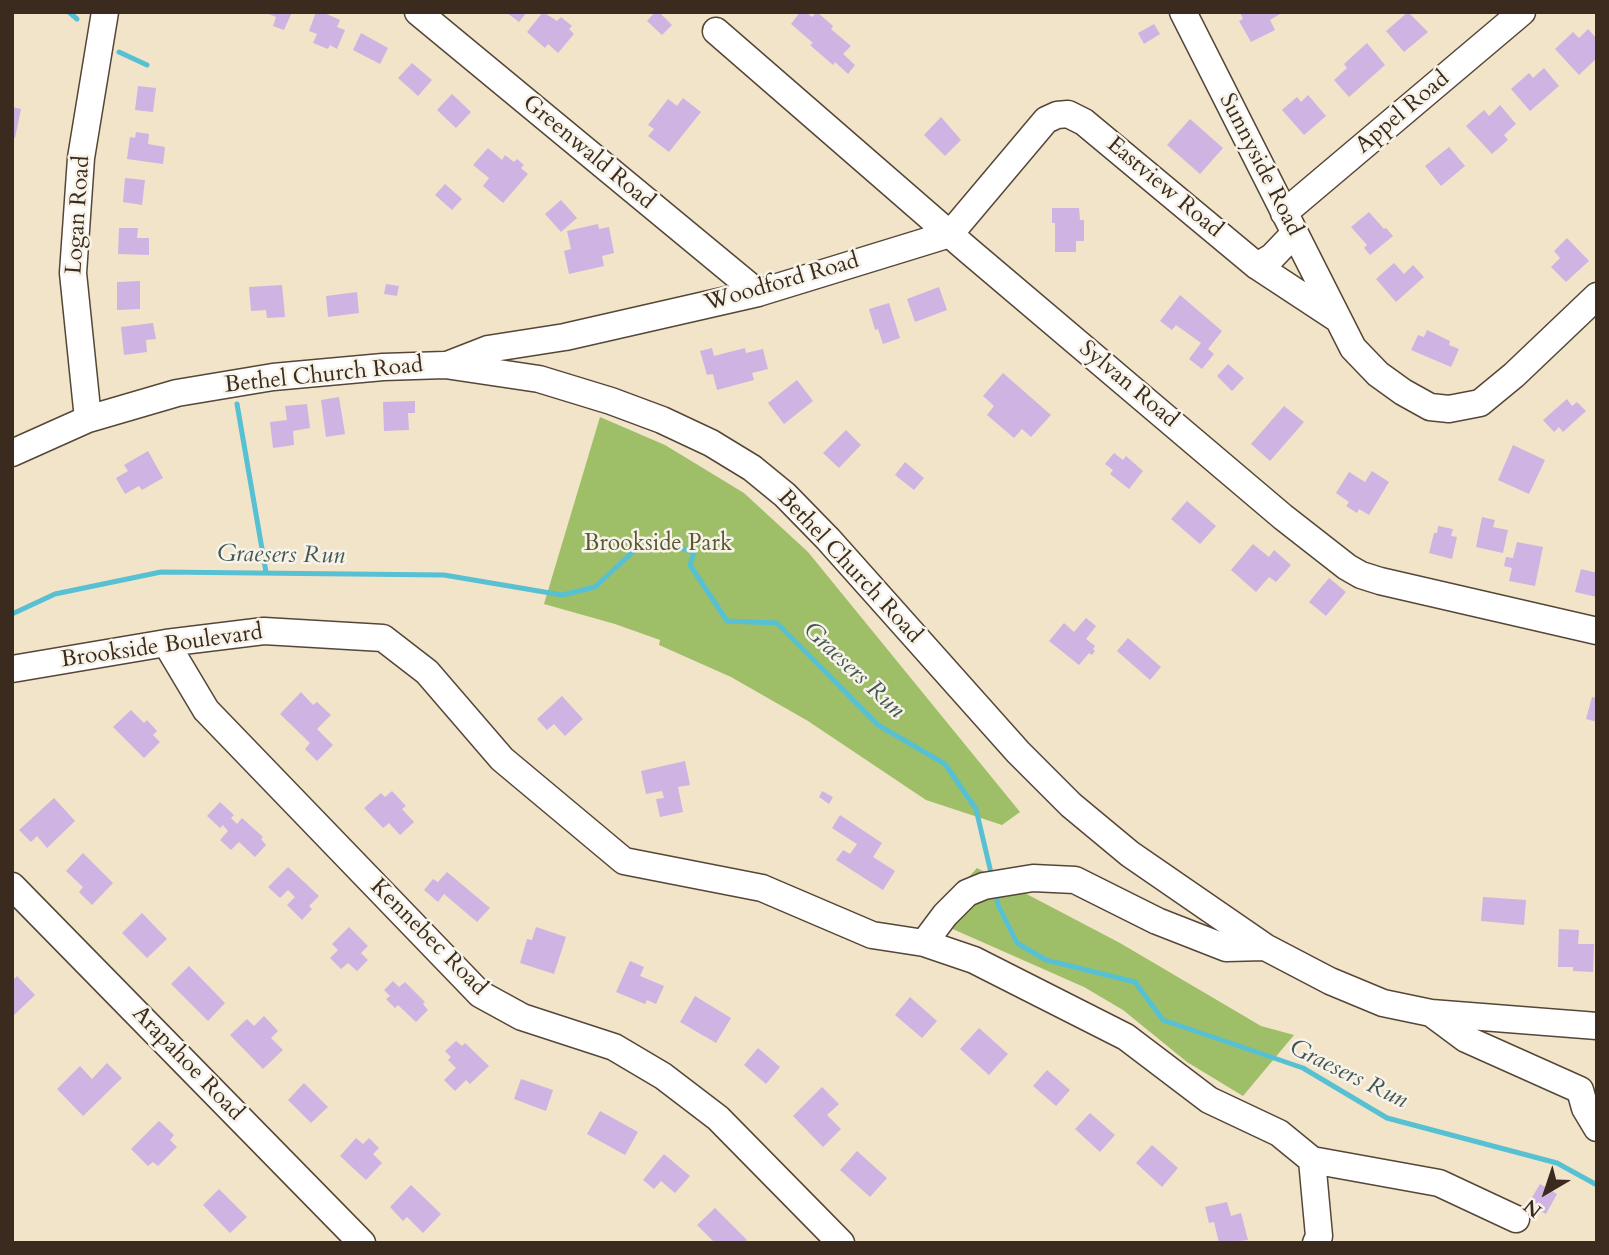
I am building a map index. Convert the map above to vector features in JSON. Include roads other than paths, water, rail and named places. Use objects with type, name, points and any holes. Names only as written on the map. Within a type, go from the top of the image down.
[{"type":"street","name":"Logan Road","points":[[88,419],[73,273],[82,159],[104,12]]},
{"type":"street","name":"Greenwald Road","points":[[418,12],[758,293]]},
{"type":"street","name":"Sunnyside Road","points":[[1183,12],[1353,348],[1378,374],[1403,392],[1430,407],[1449,409],[1480,403],[1514,375],[1597,296]]},
{"type":"street","name":"Appel Road","points":[[1289,224],[1522,12]]},
{"type":"street","name":"Sylvan Road","points":[[716,31],[1283,517],[1347,567],[1380,581],[1597,631]]},
{"type":"street","name":"Eastview Road","points":[[950,234],[1046,120],[1068,114],[1084,122],[1257,266],[1336,318]]},
{"type":"street","points":[[1257,266],[1272,257],[1289,224]]},
{"type":"street","name":"Woodford Road","points":[[445,365],[488,349],[565,337],[758,293],[950,234]]},
{"type":"street","name":"Bethel Church Road","points":[[12,453],[88,419],[177,393],[273,377],[383,367],[445,365],[539,379],[611,401],[710,443],[752,468],[785,495],[828,539],[1009,742],[1071,805],[1130,854],[1265,947],[1330,981],[1383,1003],[1431,1013],[1597,1026]]},
{"type":"street","name":"Brookside Boulevard","points":[[12,669],[166,643],[264,631],[383,638],[427,672],[502,759],[624,861],[762,888],[872,935],[925,943],[974,960],[1126,1037],[1209,1100],[1279,1133],[1312,1160]]},
{"type":"street","name":"Kennebec Road","points":[[166,643],[206,710],[480,994],[522,1017],[614,1047],[663,1076],[718,1118],[841,1243]]},
{"type":"street","points":[[925,943],[945,915],[967,893],[992,884],[1033,878],[1075,880],[1157,921],[1226,948],[1265,947]]},
{"type":"street","name":"Arapahoe Road","points":[[12,886],[362,1243]]},
{"type":"street","points":[[1431,1013],[1466,1039],[1580,1090],[1585,1108],[1597,1128]]},
{"type":"street","points":[[1316,1243],[1319,1236],[1312,1160],[1438,1183],[1516,1219]]},
{"type":"waterway","points":[[69,12],[77,19]]},
{"type":"waterway","points":[[119,52],[147,65]]},
{"type":"waterway","points":[[237,404],[266,572]]},
{"type":"waterway","name":"Graesers Run","points":[[12,614],[55,594],[161,572],[444,575],[562,595],[595,587],[637,548],[672,544],[694,553],[690,565],[727,621],[777,623],[878,725],[945,764],[976,809],[992,877]]},
{"type":"waterway","name":"Graesers Run","points":[[996,893],[998,905],[1017,943],[1046,960],[1135,982],[1163,1020],[1303,1068],[1387,1118],[1557,1163],[1597,1185]]},
{"type":"park label","name":"Brookside Park","points":[[658,545]]}]
